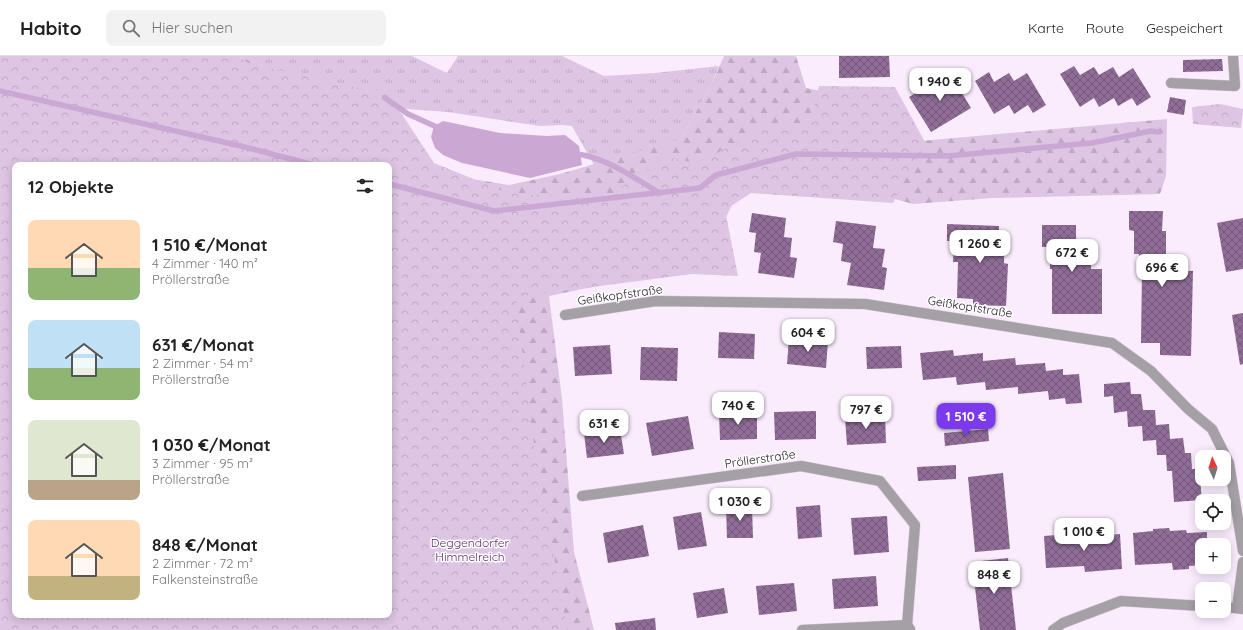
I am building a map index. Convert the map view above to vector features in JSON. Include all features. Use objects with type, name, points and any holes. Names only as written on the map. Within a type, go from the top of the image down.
[{"type":"street","points":[[1172,83],[1235,86],[1233,56]]},
{"type":"street","name":"Geißkopfstraße","points":[[565,316],[656,301],[865,304],[1112,343],[1151,371],[1188,409],[1212,429],[1229,463],[1243,551]]},
{"type":"street","name":"Pröllerstraße","points":[[582,496],[802,466],[880,481],[915,525],[909,628],[802,630]]},
{"type":"street","points":[[1240,608],[1243,562]]},
{"type":"street","points":[[1053,630],[1063,623],[1121,601],[1195,606]]},
{"type":"green space","name":"Deggendorfer Himmelreich","points":[[0,56],[237,56],[367,106],[429,172],[509,185],[560,174],[681,139],[710,87],[724,56],[796,56],[806,88],[836,94],[921,141],[1167,119],[1166,176],[1160,194],[992,198],[913,204],[822,179],[745,178],[712,246],[636,278],[549,296],[562,399],[574,552],[594,630],[497,630],[392,178],[392,162],[15,162]]},
{"type":"green space","name":"Deggendorfer Himmelreich","points":[[0,56],[236,56],[251,64],[363,89],[386,90],[434,163],[508,193],[609,201],[627,182],[666,157],[697,163],[740,141],[764,125],[809,128],[819,86],[895,87],[925,142],[893,203],[751,193],[725,210],[738,276],[692,274],[516,297],[532,432],[567,630],[0,630]]},
{"type":"green space","points":[[237,56],[412,56],[447,73],[458,56],[562,56],[604,76],[655,73],[719,66],[710,87],[681,139],[594,165],[572,126],[540,126],[448,112],[367,106]]},
{"type":"green space","points":[[1220,104],[1243,109],[1241,128],[1193,124],[1192,107]]},
{"type":"shaded area","points":[[443,121],[500,133],[547,136],[565,135],[579,146],[582,165],[530,178],[462,163],[443,155],[435,148],[431,137],[434,126]]},
{"type":"building","points":[[839,56],[889,56],[890,77],[839,78]]},
{"type":"building","points":[[1222,59],[1223,71],[1183,72],[1183,60]]},
{"type":"building","points":[[1074,66],[1080,75],[1094,67],[1099,75],[1113,67],[1119,77],[1133,68],[1151,97],[1137,106],[1132,98],[1118,106],[1114,98],[1099,107],[1094,98],[1080,107],[1060,74]]},
{"type":"building","points":[[989,72],[994,82],[1009,73],[1014,81],[1027,73],[1046,105],[1033,113],[1028,105],[1014,114],[1009,105],[994,114],[975,81]]},
{"type":"building","points":[[950,73],[971,108],[931,132],[909,97]]},
{"type":"building","points":[[1170,97],[1186,100],[1184,115],[1167,112]]},
{"type":"building","points":[[1129,211],[1163,211],[1162,231],[1166,231],[1166,255],[1169,255],[1169,270],[1193,271],[1191,356],[1160,355],[1160,343],[1141,343],[1142,270],[1138,269],[1139,254],[1134,254],[1134,231],[1129,230]]},
{"type":"building","points":[[752,213],[786,218],[784,237],[792,238],[790,257],[797,258],[794,278],[758,273],[761,253],[754,252],[756,233],[749,232]]},
{"type":"building","points":[[1243,218],[1243,269],[1226,272],[1217,223]]},
{"type":"building","points":[[836,221],[876,226],[873,248],[885,249],[882,267],[887,268],[884,290],[847,285],[851,263],[841,261],[843,244],[833,242]]},
{"type":"building","points":[[947,224],[999,226],[999,243],[1004,243],[1004,263],[1008,264],[1006,306],[973,305],[973,299],[957,298],[958,262],[953,262],[954,241],[947,241]]},
{"type":"building","points":[[1042,225],[1076,225],[1076,247],[1086,247],[1086,253],[1091,253],[1091,269],[1102,269],[1102,314],[1052,314],[1052,269],[1050,269],[1050,247],[1042,247]]},
{"type":"building","points":[[1243,313],[1243,364],[1240,365],[1232,315]]},
{"type":"building","points":[[719,332],[755,334],[754,359],[718,358]]},
{"type":"building","points":[[789,338],[828,341],[826,368],[787,364]]},
{"type":"building","points":[[610,345],[612,374],[575,376],[573,347]]},
{"type":"building","points":[[901,346],[902,368],[867,369],[866,347]]},
{"type":"building","points":[[641,347],[678,348],[677,381],[640,380]]},
{"type":"building","points":[[953,350],[954,356],[983,353],[983,361],[1015,358],[1016,365],[1045,363],[1046,371],[1063,369],[1063,375],[1079,374],[1082,403],[1066,404],[1065,398],[1049,400],[1048,391],[1018,394],[1018,387],[986,390],[985,382],[957,385],[956,377],[923,380],[920,353]]},
{"type":"building","points":[[1130,382],[1131,394],[1141,394],[1143,410],[1155,410],[1156,425],[1169,424],[1170,439],[1183,438],[1185,453],[1191,453],[1192,469],[1195,469],[1195,486],[1201,486],[1201,494],[1195,494],[1195,500],[1174,502],[1172,471],[1167,471],[1166,455],[1157,455],[1156,440],[1143,441],[1142,426],[1128,427],[1127,411],[1114,413],[1113,396],[1104,397],[1104,384]]},
{"type":"building","points":[[816,411],[816,439],[775,440],[774,412]]},
{"type":"building","points":[[719,413],[757,413],[757,439],[720,440]]},
{"type":"building","points":[[885,415],[886,443],[847,445],[845,418]]},
{"type":"building","points":[[688,416],[694,449],[652,456],[646,423]]},
{"type":"building","points":[[620,429],[624,454],[587,458],[584,433]]},
{"type":"building","points":[[988,429],[989,441],[945,446],[944,433]]},
{"type":"building","points":[[956,465],[956,479],[918,481],[917,467]]},
{"type":"building","points":[[1003,473],[1010,549],[975,552],[968,477]]},
{"type":"building","points":[[820,505],[822,537],[798,539],[796,507]]},
{"type":"building","points":[[726,507],[752,507],[753,538],[727,538]]},
{"type":"building","points":[[701,512],[707,546],[678,550],[673,517]]},
{"type":"building","points":[[887,516],[889,552],[854,555],[851,518]]},
{"type":"building","points":[[643,525],[649,556],[608,563],[603,533]]},
{"type":"building","points":[[1169,528],[1170,531],[1186,530],[1187,533],[1207,532],[1207,538],[1195,538],[1195,566],[1189,566],[1189,569],[1173,570],[1172,563],[1135,565],[1133,533],[1153,531],[1153,529]]},
{"type":"building","points":[[1082,533],[1082,537],[1120,534],[1122,569],[1085,572],[1084,566],[1046,568],[1044,536]]},
{"type":"building","points":[[1008,558],[1016,630],[980,630],[972,562]]},
{"type":"building","points":[[876,576],[878,606],[834,609],[832,579]]},
{"type":"building","points":[[794,583],[797,611],[759,615],[756,586]]},
{"type":"building","points":[[724,588],[728,613],[697,618],[693,593]]},
{"type":"building","points":[[655,618],[656,630],[616,630],[615,623]]},
{"type":"waterway","points":[[0,91],[241,146],[302,162]]},
{"type":"waterway","points":[[385,98],[408,114],[441,129]]},
{"type":"waterway","points":[[392,185],[494,211],[700,188],[716,175],[796,154],[948,156],[1092,143],[1151,131],[1160,132]]},
{"type":"waterway","points":[[574,154],[585,155],[607,163],[660,193]]}]
